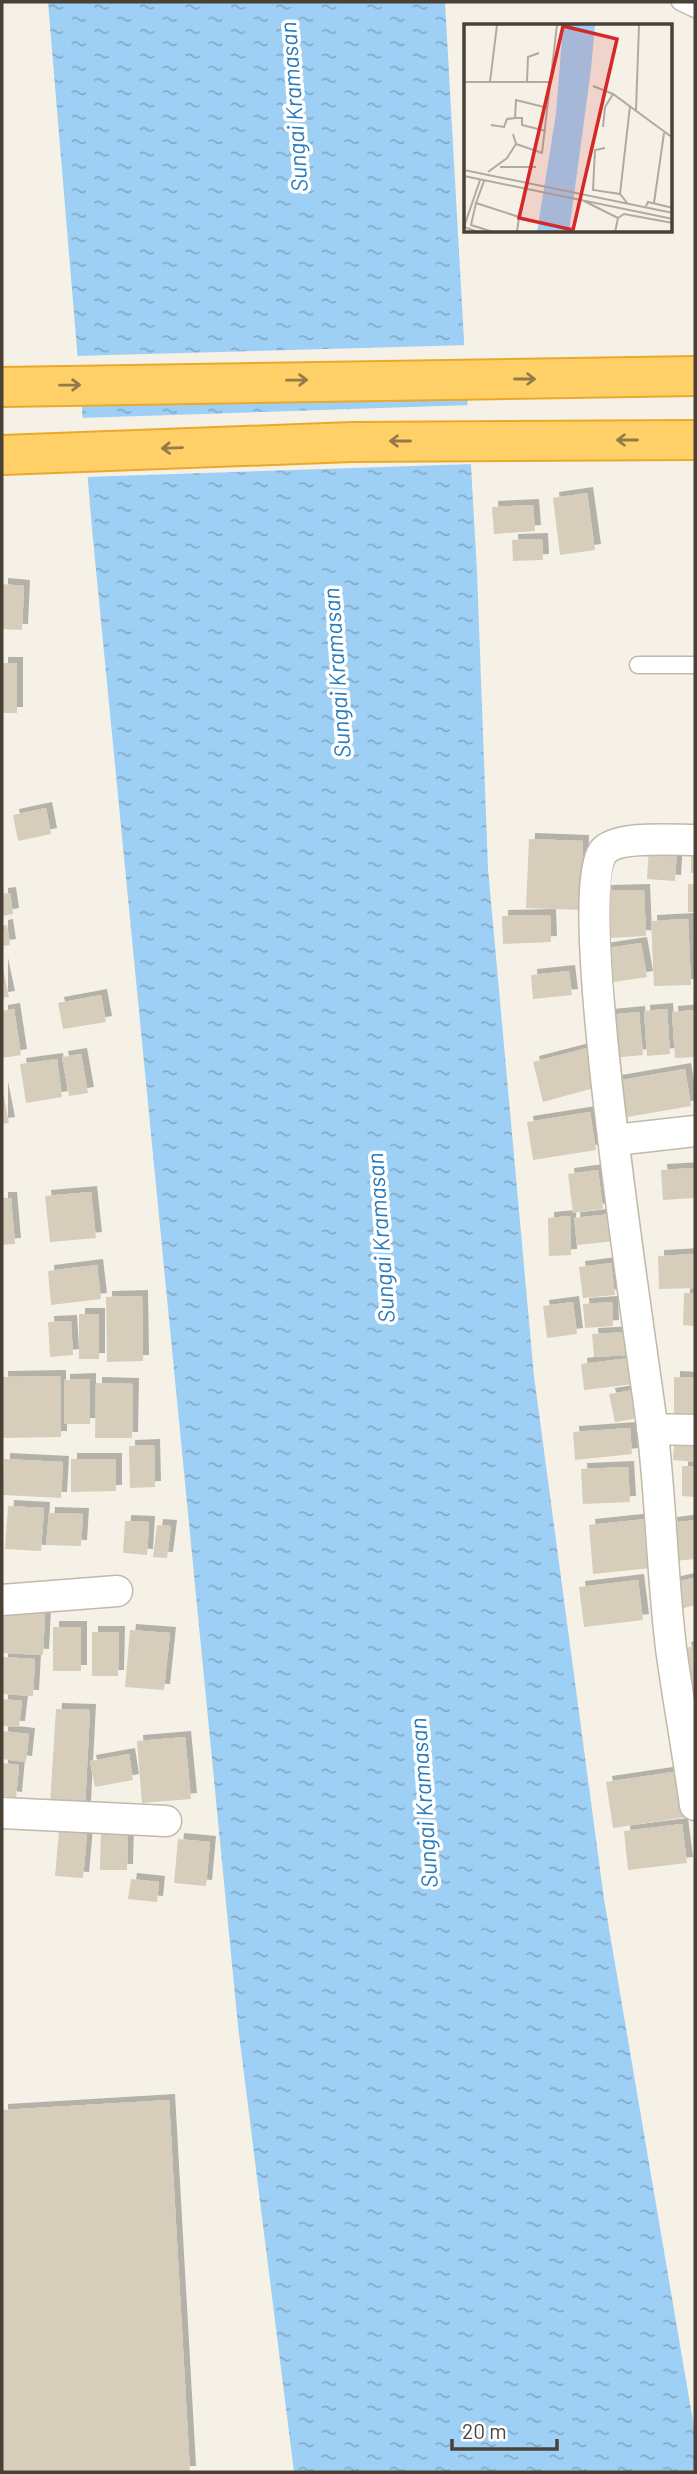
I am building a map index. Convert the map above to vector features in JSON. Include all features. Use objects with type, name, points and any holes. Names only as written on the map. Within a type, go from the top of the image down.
[{"type":"highway","points":[[2,387],[695,376]]},
{"type":"highway","points":[[2,455],[352,442],[695,440]]},
{"type":"street","points":[[695,840],[614,843],[604,850],[598,861],[594,945],[598,1007],[652,1429],[683,1645],[695,1805]]},
{"type":"street","points":[[615,1140],[695,1131]]},
{"type":"street","points":[[652,1429],[695,1430]]},
{"type":"street","points":[[2,1600],[117,1591]]},
{"type":"street","points":[[2,1813],[166,1821]]},
{"type":"lane","points":[[680,2],[695,9]]},
{"type":"lane","points":[[638,665],[695,665]]},
{"type":"water","name":"Sungai Kramasan","points":[[48,2],[445,2],[477,572],[488,869],[534,1376],[604,1899],[695,2433],[695,2472],[294,2472],[238,2026],[92,529]]},
{"type":"pier","points":[[468,345],[471,395],[78,405],[74,356]]},
{"type":"pier","points":[[471,405],[474,464],[85,477],[80,418]]},
{"type":"building","points":[[587,493],[595,550],[560,555],[553,498]]},
{"type":"building","points":[[533,505],[535,531],[494,534],[492,507]]},
{"type":"building","points":[[542,539],[543,560],[513,561],[512,540]]},
{"type":"building","points":[[2,584],[24,586],[22,630],[2,629]]},
{"type":"building","points":[[2,663],[17,663],[17,713],[2,713]]},
{"type":"building","points":[[46,808],[51,834],[18,841],[13,815]]},
{"type":"building","points":[[529,839],[583,841],[581,910],[526,908]]},
{"type":"building","points":[[691,844],[695,844],[695,873],[691,873]]},
{"type":"building","points":[[649,847],[677,848],[675,881],[647,879]]},
{"type":"building","points":[[688,884],[695,884],[695,912],[688,912]]},
{"type":"building","points":[[644,890],[646,936],[608,938],[605,891]]},
{"type":"building","points":[[10,893],[13,914],[2,916],[2,894]]},
{"type":"building","points":[[550,915],[551,942],[503,944],[502,916]]},
{"type":"building","points":[[688,919],[691,985],[654,986],[651,921]]},
{"type":"building","points":[[7,925],[10,945],[2,946],[2,926]]},
{"type":"building","points":[[641,943],[647,977],[607,983],[601,949]]},
{"type":"building","points":[[2,964],[9,997],[2,998]]},
{"type":"building","points":[[569,971],[572,995],[533,999],[531,975]]},
{"type":"building","points":[[101,995],[106,1022],[63,1029],[58,1003]]},
{"type":"building","points":[[14,1009],[21,1055],[2,1058],[2,1011]]},
{"type":"building","points":[[667,1009],[670,1054],[647,1056],[644,1011]]},
{"type":"building","points":[[695,1010],[695,1057],[675,1058],[672,1012]]},
{"type":"building","points":[[639,1012],[643,1055],[611,1058],[607,1015]]},
{"type":"building","points":[[591,1047],[601,1086],[543,1102],[533,1062]]},
{"type":"building","points":[[81,1054],[88,1093],[69,1096],[62,1057]]},
{"type":"building","points":[[57,1059],[62,1097],[26,1103],[20,1064]]},
{"type":"building","points":[[685,1069],[691,1106],[622,1118],[616,1081]]},
{"type":"building","points":[[2,1087],[9,1123],[2,1124]]},
{"type":"building","points":[[590,1112],[596,1150],[533,1160],[527,1122]]},
{"type":"building","points":[[695,1168],[695,1198],[663,1200],[661,1170]]},
{"type":"building","points":[[598,1170],[603,1209],[573,1213],[568,1174]]},
{"type":"building","points":[[91,1192],[96,1238],[50,1242],[45,1196]]},
{"type":"building","points":[[2,1198],[11,1198],[15,1244],[2,1245]]},
{"type":"building","points":[[611,1214],[615,1241],[577,1245],[574,1218]]},
{"type":"building","points":[[570,1216],[571,1255],[549,1256],[548,1218]]},
{"type":"building","points":[[695,1254],[695,1288],[659,1289],[658,1256]]},
{"type":"building","points":[[611,1263],[615,1295],[583,1298],[579,1267]]},
{"type":"building","points":[[97,1265],[101,1299],[51,1305],[48,1271]]},
{"type":"building","points":[[684,1293],[695,1293],[695,1326],[683,1325]]},
{"type":"building","points":[[142,1296],[143,1361],[107,1362],[106,1297]]},
{"type":"building","points":[[573,1302],[577,1334],[547,1338],[543,1306]]},
{"type":"building","points":[[612,1302],[613,1326],[585,1328],[583,1304]]},
{"type":"building","points":[[79,1314],[99,1314],[99,1359],[79,1359]]},
{"type":"building","points":[[71,1321],[73,1355],[50,1357],[48,1322]]},
{"type":"building","points":[[628,1332],[629,1355],[594,1357],[592,1334]]},
{"type":"building","points":[[630,1358],[634,1384],[584,1390],[581,1364]]},
{"type":"building","points":[[60,1376],[61,1437],[2,1438],[2,1377]]},
{"type":"building","points":[[674,1377],[695,1378],[695,1418],[674,1418]]},
{"type":"building","points":[[90,1379],[90,1424],[64,1424],[64,1380]]},
{"type":"building","points":[[96,1383],[133,1384],[132,1438],[95,1438]]},
{"type":"building","points":[[634,1390],[639,1418],[615,1422],[609,1394]]},
{"type":"building","points":[[630,1428],[632,1454],[575,1460],[573,1432]]},
{"type":"building","points":[[675,1434],[695,1436],[695,1462],[673,1460]]},
{"type":"building","points":[[154,1445],[155,1487],[130,1488],[129,1446]]},
{"type":"building","points":[[4,1459],[63,1462],[61,1498],[3,1495]]},
{"type":"building","points":[[71,1459],[116,1459],[116,1491],[71,1492]]},
{"type":"building","points":[[682,1466],[695,1466],[695,1497],[682,1496]]},
{"type":"building","points":[[628,1467],[630,1502],[583,1504],[581,1469]]},
{"type":"building","points":[[8,1506],[44,1508],[41,1551],[5,1549]]},
{"type":"building","points":[[49,1513],[83,1514],[81,1546],[46,1545]]},
{"type":"building","points":[[646,1519],[651,1568],[593,1574],[589,1525]]},
{"type":"building","points":[[695,1520],[695,1559],[675,1561],[671,1523]]},
{"type":"building","points":[[125,1521],[149,1522],[147,1555],[123,1553]]},
{"type":"building","points":[[157,1525],[171,1526],[167,1558],[153,1557]]},
{"type":"building","points":[[693,1578],[695,1605],[677,1610],[671,1583]]},
{"type":"building","points":[[638,1580],[643,1620],[584,1627],[579,1587]]},
{"type":"building","points":[[2,1612],[45,1614],[43,1655],[2,1653]]},
{"type":"building","points":[[53,1627],[81,1627],[81,1671],[53,1671]]},
{"type":"building","points":[[130,1630],[170,1633],[164,1690],[125,1687]]},
{"type":"building","points":[[92,1632],[119,1632],[118,1676],[92,1676]]},
{"type":"building","points":[[695,1646],[695,1686],[693,1686],[685,1648]]},
{"type":"building","points":[[2,1657],[35,1659],[33,1696],[2,1694]]},
{"type":"building","points":[[2,1699],[22,1701],[19,1727],[2,1726]]},
{"type":"building","points":[[56,1709],[90,1710],[85,1807],[50,1805]]},
{"type":"building","points":[[2,1731],[29,1734],[26,1762],[2,1759]]},
{"type":"building","points":[[185,1737],[191,1799],[142,1803],[137,1741]]},
{"type":"building","points":[[129,1754],[133,1780],[95,1787],[90,1761]]},
{"type":"building","points":[[2,1763],[19,1765],[16,1798],[2,1796]]},
{"type":"building","points":[[680,1771],[687,1817],[613,1828],[606,1782]]},
{"type":"building","points":[[682,1824],[687,1863],[628,1870],[624,1831]]},
{"type":"building","points":[[101,1829],[128,1830],[127,1870],[100,1870]]},
{"type":"building","points":[[59,1831],[87,1834],[83,1878],[55,1876]]},
{"type":"building","points":[[178,1839],[210,1842],[206,1886],[174,1883]]},
{"type":"building","points":[[131,1879],[159,1882],[157,1902],[128,1899]]},
{"type":"building","points":[[169,2100],[190,2472],[2,2472],[2,2110]]}]
